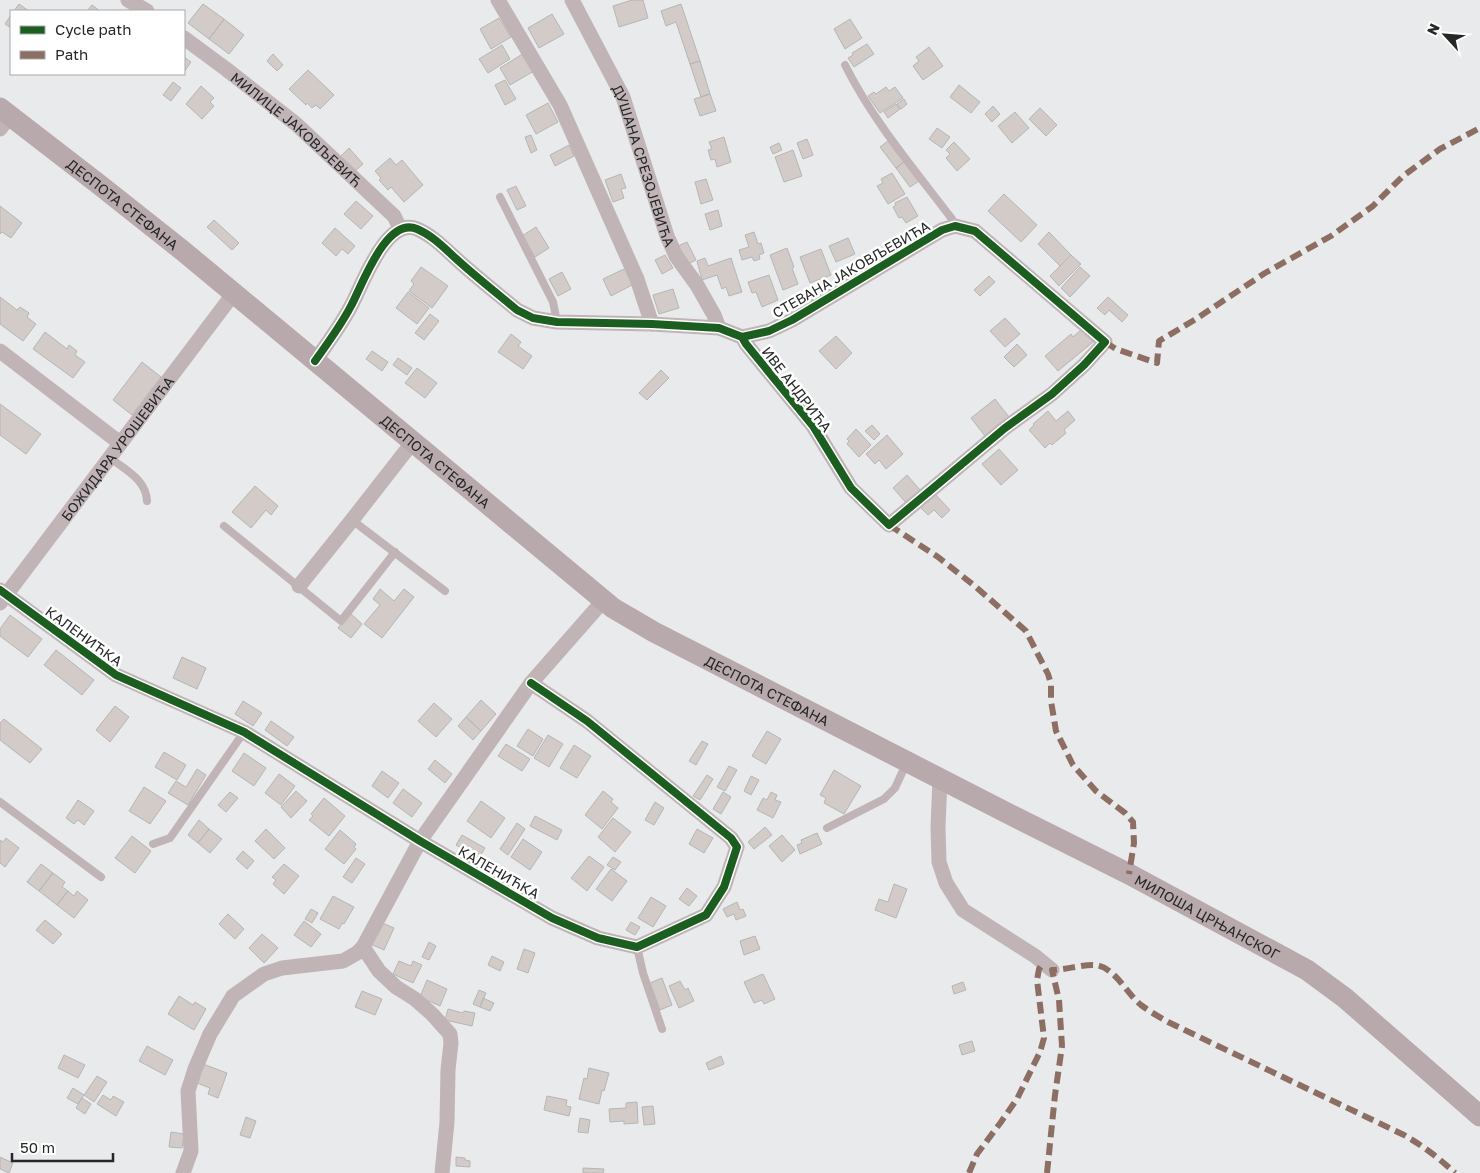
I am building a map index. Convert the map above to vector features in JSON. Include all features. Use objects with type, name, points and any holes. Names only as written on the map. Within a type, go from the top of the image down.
[{"type":"main road","name":"ДЕСПОТА СТЕФАНА","points":[[3,118],[128,206],[603,601],[654,632],[907,762]]},
{"type":"main road","name":"МИЛОША ЦРЊАНСКОГ","points":[[907,762],[1129,874],[1307,970],[1346,998],[1480,1116]]},
{"type":"street","points":[[128,0],[145,10]]},
{"type":"street","points":[[498,0],[560,105],[637,279],[652,324]]},
{"type":"street","name":"ДУШАНА СРЕЗОЈЕВИЋА","points":[[572,0],[623,98],[667,236],[676,256],[697,285],[714,315],[719,328]]},
{"type":"street","name":"МИЛИЦЕ ЈАКОВЉЕВИЋ","points":[[185,39],[296,124],[394,216],[400,228]]},
{"type":"street","name":"СТЕВАНА ЈАКОВЉЕВИЋА","points":[[742,337],[769,331],[792,320],[942,230],[955,226]]},
{"type":"street","name":"ИВЕ АНДРИЋА","points":[[742,337],[813,426],[851,488],[889,524],[1005,428],[1052,394],[1084,365],[1105,342],[975,231],[955,226]]},
{"type":"street","points":[[315,361],[351,307],[366,273],[382,246],[392,233],[400,228],[415,228],[434,240],[518,310],[533,318],[557,322],[652,324],[719,328],[742,337]]},
{"type":"street","name":"БОЖИДАРА УРОШЕВИЋА","points":[[2,596],[234,293]]},
{"type":"street","points":[[0,350],[120,443]]},
{"type":"street","points":[[299,586],[412,443]]},
{"type":"street","name":"КАЛЕНИЋКА","points":[[2,596],[116,675],[244,732],[420,841],[552,918],[598,938],[637,947]]},
{"type":"street","points":[[183,1173],[192,1151],[188,1091],[195,1068],[210,1034],[233,996],[264,974],[282,968],[343,961],[363,948],[420,841],[531,683],[603,601]]},
{"type":"street","points":[[531,683],[587,721],[731,838],[738,848],[724,887],[706,915],[637,947]]},
{"type":"street","points":[[940,779],[938,862],[946,883],[963,910],[1035,956],[1052,970]]},
{"type":"street","points":[[363,948],[379,972],[396,987],[415,999],[450,1034],[451,1043],[442,1173]]},
{"type":"lane","points":[[845,65],[857,89],[890,138],[952,219],[955,226]]},
{"type":"lane","points":[[500,197],[554,302],[557,322]]},
{"type":"lane","points":[[109,457],[141,482],[147,492],[147,501]]},
{"type":"lane","points":[[352,520],[445,591]]},
{"type":"lane","points":[[224,526],[341,621],[395,552]]},
{"type":"lane","points":[[153,844],[170,838],[244,732]]},
{"type":"lane","points":[[827,828],[884,799],[895,788],[907,762]]},
{"type":"lane","points":[[0,802],[101,877]]},
{"type":"lane","points":[[637,947],[642,973],[662,1028]]},
{"type":"building","points":[[632,0],[643,0],[648,18],[619,27],[613,6]]},
{"type":"building","points":[[19,4],[28,10],[15,10]]},
{"type":"building","points":[[203,4],[224,19],[209,39],[188,23]]},
{"type":"building","points":[[681,4],[700,61],[690,64],[676,22],[666,26],[661,11]]},
{"type":"building","points":[[92,5],[99,10],[88,10]]},
{"type":"building","points":[[552,14],[564,34],[539,48],[528,28]]},
{"type":"building","points":[[10,16],[10,27],[5,24]]},
{"type":"building","points":[[499,18],[511,37],[491,49],[480,29]]},
{"type":"building","points":[[224,19],[244,35],[229,54],[209,39]]},
{"type":"building","points":[[850,19],[862,38],[845,49],[834,29]]},
{"type":"building","points":[[867,44],[874,54],[854,67],[848,58],[853,55],[852,53]]},
{"type":"building","points":[[502,45],[510,59],[488,73],[479,59]]},
{"type":"building","points":[[929,47],[943,66],[923,80],[913,66],[919,61],[916,57]]},
{"type":"building","points":[[524,53],[534,71],[510,85],[500,68]]},
{"type":"building","points":[[273,54],[283,65],[277,71],[267,61]]},
{"type":"building","points":[[185,58],[191,62],[185,71]]},
{"type":"building","points":[[700,61],[710,94],[701,97],[690,64]]},
{"type":"building","points":[[308,70],[334,95],[320,109],[316,105],[312,108],[307,103],[306,105],[289,89]]},
{"type":"building","points":[[505,80],[516,99],[505,105],[495,85]]},
{"type":"building","points":[[173,82],[181,88],[171,101],[163,95]]},
{"type":"building","points":[[959,85],[980,102],[971,113],[950,97]]},
{"type":"building","points":[[201,86],[214,98],[210,102],[214,106],[202,119],[186,104]]},
{"type":"building","points":[[886,87],[889,91],[895,87],[903,98],[880,113],[868,96],[874,92],[876,94]]},
{"type":"building","points":[[710,94],[716,111],[700,116],[694,99]]},
{"type":"building","points":[[904,99],[907,104],[901,109],[897,104]]},
{"type":"building","points":[[548,103],[558,122],[536,134],[526,115]]},
{"type":"building","points":[[896,104],[900,109],[888,118],[884,112]]},
{"type":"building","points":[[993,106],[1000,114],[992,122],[985,114]]},
{"type":"building","points":[[1040,108],[1057,125],[1046,136],[1029,119]]},
{"type":"building","points":[[1015,112],[1029,128],[1012,143],[998,126]]},
{"type":"building","points":[[937,128],[950,137],[942,148],[929,139]]},
{"type":"building","points":[[531,135],[537,150],[531,153],[525,137]]},
{"type":"building","points":[[724,137],[731,162],[717,167],[715,159],[711,160],[708,150],[712,149],[709,142]]},
{"type":"building","points":[[807,139],[813,155],[803,159],[797,143]]},
{"type":"building","points":[[888,141],[904,162],[896,168],[880,147]]},
{"type":"building","points":[[954,142],[970,159],[957,171],[946,158],[950,154],[946,150]]},
{"type":"building","points":[[779,143],[782,150],[773,154],[770,147]]},
{"type":"building","points":[[569,145],[574,156],[555,166],[550,155]]},
{"type":"building","points":[[349,148],[363,164],[354,172],[340,157]]},
{"type":"building","points":[[793,150],[802,176],[784,182],[775,157]]},
{"type":"building","points":[[390,158],[396,165],[402,160],[423,185],[404,202],[391,187],[388,190],[379,180],[381,178],[375,171]]},
{"type":"building","points":[[904,162],[919,181],[910,187],[896,168]]},
{"type":"building","points":[[892,173],[905,194],[888,204],[877,186],[883,183],[881,179]]},
{"type":"building","points":[[621,174],[626,188],[621,189],[624,198],[613,202],[605,180]]},
{"type":"building","points":[[706,179],[713,200],[701,204],[695,182]]},
{"type":"building","points":[[516,186],[526,206],[517,210],[507,190]]},
{"type":"building","points":[[1004,194],[1037,225],[1021,242],[988,211]]},
{"type":"building","points":[[907,197],[918,216],[906,223],[902,217],[899,218],[893,207],[896,205],[895,203]]},
{"type":"building","points":[[356,201],[373,216],[361,229],[344,214]]},
{"type":"building","points":[[0,206],[22,223],[11,238],[2,232],[0,234]]},
{"type":"building","points":[[718,210],[722,226],[710,230],[705,214]]},
{"type":"building","points":[[214,220],[239,243],[232,250],[207,227]]},
{"type":"building","points":[[536,227],[549,248],[535,257],[522,236]]},
{"type":"building","points":[[335,228],[355,246],[348,254],[342,249],[336,256],[322,243]]},
{"type":"building","points":[[754,232],[758,244],[761,243],[764,253],[759,255],[760,259],[754,261],[752,257],[742,260],[739,250],[749,247],[745,235]]},
{"type":"building","points":[[1049,232],[1071,255],[1060,266],[1038,244]]},
{"type":"building","points":[[848,238],[855,254],[836,262],[829,246]]},
{"type":"building","points":[[687,242],[696,260],[686,265],[678,246]]},
{"type":"building","points":[[787,248],[798,284],[783,290],[770,255]]},
{"type":"building","points":[[821,249],[831,275],[810,283],[800,257]]},
{"type":"building","points":[[665,255],[673,268],[662,274],[655,260]]},
{"type":"building","points":[[1071,255],[1081,264],[1059,286],[1050,276]]},
{"type":"building","points":[[705,258],[708,266],[731,258],[742,292],[729,296],[726,287],[722,289],[717,275],[702,280],[697,261]]},
{"type":"building","points":[[421,267],[448,286],[432,308],[409,291],[414,284],[411,281]]},
{"type":"building","points":[[628,267],[636,283],[611,296],[603,279]]},
{"type":"building","points":[[1080,267],[1090,276],[1070,297],[1061,288]]},
{"type":"building","points":[[562,272],[571,289],[558,296],[549,279]]},
{"type":"building","points":[[769,275],[778,300],[762,307],[756,292],[752,293],[748,282]]},
{"type":"building","points":[[989,276],[995,282],[980,296],[974,290]]},
{"type":"building","points":[[673,289],[679,308],[659,314],[653,295]]},
{"type":"building","points":[[408,292],[429,308],[417,324],[396,308]]},
{"type":"building","points":[[0,297],[17,310],[20,307],[29,313],[27,317],[36,324],[23,341],[0,324]]},
{"type":"building","points":[[1108,297],[1128,315],[1122,322],[1109,310],[1105,315],[1097,308]]},
{"type":"building","points":[[430,314],[439,321],[424,340],[415,333]]},
{"type":"building","points":[[1005,318],[1020,334],[1005,347],[990,331]]},
{"type":"building","points":[[1082,329],[1093,342],[1058,371],[1045,356],[1071,334],[1073,337]]},
{"type":"building","points":[[45,332],[67,349],[69,345],[77,351],[75,355],[85,362],[73,378],[33,349]]},
{"type":"building","points":[[511,334],[521,342],[518,346],[532,356],[523,369],[498,352]]},
{"type":"building","points":[[836,336],[852,353],[836,369],[819,351]]},
{"type":"building","points":[[1017,344],[1027,355],[1014,367],[1004,357]]},
{"type":"building","points":[[372,351],[388,362],[382,371],[366,359]]},
{"type":"building","points":[[398,358],[412,368],[407,375],[393,365]]},
{"type":"building","points":[[142,362],[161,377],[132,415],[113,400]]},
{"type":"building","points":[[417,368],[437,383],[425,398],[405,383]]},
{"type":"building","points":[[661,370],[669,378],[647,400],[639,393]]},
{"type":"building","points":[[995,399],[1009,417],[985,436],[971,418]]},
{"type":"building","points":[[0,404],[41,434],[26,454],[0,435]]},
{"type":"building","points":[[1048,411],[1056,421],[1068,411],[1075,420],[1064,430],[1066,433],[1052,445],[1050,443],[1045,448],[1029,430]]},
{"type":"building","points":[[872,425],[880,434],[874,440],[865,431]]},
{"type":"building","points":[[856,429],[871,445],[859,457],[847,444],[849,441],[847,439]]},
{"type":"building","points":[[887,435],[903,454],[886,469],[879,460],[875,464],[866,454]]},
{"type":"building","points":[[999,449],[1018,470],[1001,485],[982,464]]},
{"type":"building","points":[[907,475],[921,491],[907,504],[893,488]]},
{"type":"building","points":[[255,486],[278,506],[271,515],[266,510],[251,528],[232,512]]},
{"type":"building","points":[[935,494],[950,510],[942,518],[934,510],[928,515],[920,507]]},
{"type":"building","points":[[380,589],[394,601],[404,589],[414,597],[382,638],[364,624],[380,605],[373,599]]},
{"type":"building","points":[[350,613],[362,624],[351,638],[338,628]]},
{"type":"building","points":[[10,615],[42,639],[28,657],[0,636],[0,629]]},
{"type":"building","points":[[56,650],[94,680],[82,695],[44,665]]},
{"type":"building","points":[[182,657],[206,668],[197,689],[173,678]]},
{"type":"building","points":[[481,700],[496,714],[481,731],[466,717]]},
{"type":"building","points":[[243,701],[262,713],[253,726],[235,714]]},
{"type":"building","points":[[434,703],[452,719],[436,737],[418,721]]},
{"type":"building","points":[[115,706],[129,717],[110,742],[96,730]]},
{"type":"building","points":[[466,717],[481,731],[473,740],[458,726]]},
{"type":"building","points":[[4,719],[42,749],[30,763],[0,740],[0,723]]},
{"type":"building","points":[[271,721],[294,737],[287,746],[265,730]]},
{"type":"building","points":[[528,729],[543,739],[533,756],[517,746]]},
{"type":"building","points":[[767,731],[781,739],[766,764],[752,756]]},
{"type":"building","points":[[548,735],[563,744],[549,767],[534,758]]},
{"type":"building","points":[[702,741],[708,744],[696,765],[689,761]]},
{"type":"building","points":[[506,744],[530,759],[522,771],[498,756]]},
{"type":"building","points":[[574,745],[591,756],[577,778],[560,768]]},
{"type":"building","points":[[164,752],[186,765],[177,780],[155,767]]},
{"type":"building","points":[[244,753],[266,768],[254,786],[232,771]]},
{"type":"building","points":[[435,760],[452,774],[445,783],[428,769]]},
{"type":"building","points":[[729,766],[737,770],[725,791],[717,787]]},
{"type":"building","points":[[197,769],[206,775],[188,805],[168,793],[176,781],[186,787]]},
{"type":"building","points":[[834,770],[861,786],[844,814],[824,803],[826,798],[820,795]]},
{"type":"building","points":[[382,771],[399,783],[388,798],[372,786]]},
{"type":"building","points":[[279,774],[295,786],[281,805],[265,793]]},
{"type":"building","points":[[707,775],[713,779],[700,800],[693,796]]},
{"type":"building","points":[[751,776],[759,780],[751,795],[744,791]]},
{"type":"building","points":[[144,787],[166,801],[150,824],[129,811]]},
{"type":"building","points":[[403,789],[422,803],[412,817],[393,803]]},
{"type":"building","points":[[296,791],[307,801],[291,818],[281,807]]},
{"type":"building","points":[[603,791],[613,799],[611,802],[618,808],[602,829],[585,815]]},
{"type":"building","points":[[230,792],[238,798],[226,812],[218,805]]},
{"type":"building","points":[[723,792],[731,797],[721,814],[713,809]]},
{"type":"building","points":[[771,792],[777,795],[775,800],[781,802],[773,818],[757,810],[763,798],[767,800]]},
{"type":"building","points":[[324,798],[345,816],[329,836],[309,820],[313,816],[311,814]]},
{"type":"building","points":[[78,800],[94,811],[84,825],[78,820],[74,824],[66,818]]},
{"type":"building","points":[[481,801],[505,818],[491,838],[467,821]]},
{"type":"building","points":[[655,802],[664,808],[654,825],[645,820]]},
{"type":"building","points":[[535,816],[562,830],[557,840],[530,826]]},
{"type":"building","points":[[613,818],[631,832],[615,852],[598,837]]},
{"type":"building","points":[[199,820],[209,829],[198,843],[188,835]]},
{"type":"building","points":[[517,823],[525,829],[508,855],[500,849]]},
{"type":"building","points":[[765,827],[772,835],[754,849],[748,842]]},
{"type":"building","points":[[209,829],[222,839],[210,853],[198,843]]},
{"type":"building","points":[[266,829],[285,848],[274,859],[255,841]]},
{"type":"building","points":[[697,829],[713,838],[704,853],[689,844]]},
{"type":"building","points":[[340,830],[356,844],[354,847],[356,849],[344,864],[325,849]]},
{"type":"building","points":[[817,833],[822,844],[800,854],[797,845],[802,843],[801,840]]},
{"type":"building","points":[[462,835],[485,848],[479,858],[456,845]]},
{"type":"building","points":[[782,835],[795,850],[782,862],[769,846]]},
{"type":"building","points":[[132,836],[151,851],[135,873],[115,858]]},
{"type":"building","points":[[6,838],[19,848],[5,867],[0,863],[0,840],[3,842]]},
{"type":"building","points":[[523,839],[542,852],[530,870],[511,857]]},
{"type":"building","points":[[243,851],[254,861],[247,869],[236,859]]},
{"type":"building","points":[[589,856],[604,867],[587,891],[571,878]]},
{"type":"building","points":[[613,857],[621,862],[615,870],[607,865]]},
{"type":"building","points":[[356,858],[365,864],[352,883],[343,877]]},
{"type":"building","points":[[41,864],[53,873],[39,891],[27,882]]},
{"type":"building","points":[[284,864],[299,876],[284,894],[273,884],[276,880],[272,877]]},
{"type":"building","points":[[611,869],[627,881],[612,901],[596,889]]},
{"type":"building","points":[[53,873],[65,882],[62,887],[68,891],[57,905],[39,891]]},
{"type":"building","points":[[894,884],[907,889],[896,918],[875,910],[879,899],[888,902]]},
{"type":"building","points":[[687,888],[697,896],[689,906],[679,899]]},
{"type":"building","points":[[68,891],[74,896],[77,891],[88,900],[74,918],[57,905]]},
{"type":"building","points":[[333,896],[354,907],[339,929],[320,919]]},
{"type":"building","points":[[651,897],[666,906],[653,927],[638,918]]},
{"type":"building","points":[[737,902],[740,910],[743,909],[746,916],[736,920],[734,914],[727,917],[723,909]]},
{"type":"building","points":[[311,909],[318,913],[312,923],[305,919]]},
{"type":"building","points":[[228,914],[244,929],[235,939],[219,924]]},
{"type":"building","points":[[45,920],[62,934],[53,944],[36,930]]},
{"type":"building","points":[[304,921],[321,934],[311,947],[294,935]]},
{"type":"building","points":[[380,922],[394,928],[384,950],[370,944]]},
{"type":"building","points":[[631,922],[640,927],[635,935],[626,930]]},
{"type":"building","points":[[262,934],[278,948],[264,963],[249,948]]},
{"type":"building","points":[[755,936],[760,949],[744,955],[740,941]]},
{"type":"building","points":[[429,942],[436,946],[429,960],[422,957]]},
{"type":"building","points":[[524,949],[535,953],[528,973],[517,969]]},
{"type":"building","points":[[492,956],[504,962],[500,971],[488,965]]},
{"type":"building","points":[[399,961],[411,966],[413,961],[422,965],[413,983],[393,974]]},
{"type":"building","points":[[763,974],[775,999],[764,1004],[762,1000],[754,1003],[744,982]]},
{"type":"building","points":[[662,978],[672,1005],[660,1010],[650,983]]},
{"type":"building","points":[[427,980],[447,989],[440,1006],[420,997]]},
{"type":"building","points":[[680,981],[685,990],[688,988],[694,1001],[679,1008],[669,986]]},
{"type":"building","points":[[963,982],[966,990],[954,994],[952,986]]},
{"type":"building","points":[[479,990],[486,993],[480,1007],[473,1004]]},
{"type":"building","points":[[362,991],[382,999],[375,1015],[355,1007]]},
{"type":"building","points":[[179,996],[193,1005],[195,1002],[206,1009],[194,1030],[168,1014]]},
{"type":"building","points":[[483,998],[494,1003],[490,1011],[480,1007]]},
{"type":"building","points":[[448,1009],[463,1013],[464,1011],[475,1013],[472,1026],[445,1020]]},
{"type":"building","points":[[972,1041],[975,1051],[962,1055],[959,1045]]},
{"type":"building","points":[[147,1046],[173,1060],[165,1075],[139,1061]]},
{"type":"building","points":[[64,1055],[85,1065],[78,1078],[58,1068]]},
{"type":"building","points":[[721,1056],[724,1064],[709,1070],[706,1063]]},
{"type":"building","points":[[203,1064],[227,1073],[218,1098],[208,1094],[210,1088],[197,1083]]},
{"type":"building","points":[[589,1068],[609,1073],[599,1104],[579,1099],[584,1078],[587,1079]]},
{"type":"building","points":[[97,1076],[107,1082],[94,1102],[84,1095]]},
{"type":"building","points":[[73,1088],[84,1095],[78,1104],[67,1098]]},
{"type":"building","points":[[103,1095],[111,1100],[113,1096],[124,1102],[116,1116],[97,1104]]},
{"type":"building","points":[[547,1096],[567,1100],[566,1106],[571,1107],[569,1116],[544,1110]]},
{"type":"building","points":[[82,1098],[91,1104],[85,1114],[76,1108]]},
{"type":"building","points":[[637,1102],[638,1123],[610,1122],[609,1109],[626,1108],[626,1103]]},
{"type":"building","points":[[653,1106],[655,1124],[644,1125],[642,1107]]},
{"type":"building","points":[[246,1117],[256,1121],[250,1138],[240,1135]]},
{"type":"building","points":[[580,1118],[590,1120],[588,1133],[578,1132]]},
{"type":"building","points":[[171,1132],[184,1134],[182,1148],[169,1147]]},
{"type":"building","points":[[0,1157],[13,1163],[9,1173],[0,1169]]},
{"type":"building","points":[[456,1157],[465,1158],[465,1160],[470,1161],[470,1167],[456,1166]]},
{"type":"building","points":[[583,1168],[604,1169],[603,1173],[583,1173]]},
{"type":"marked path","points":[[1105,342],[1116,349],[1157,363],[1159,341],[1265,273],[1331,236],[1373,206],[1403,176],[1440,149],[1480,128]]},
{"type":"marked path","points":[[889,525],[938,557],[1026,631],[1048,674],[1051,684],[1051,701],[1056,731],[1073,765],[1096,791],[1125,813],[1133,822],[1134,843],[1129,874]]},
{"type":"marked path","points":[[969,1173],[977,1154],[1017,1099],[1040,1052],[1044,1038],[1037,980],[1039,969],[1044,962]]},
{"type":"marked path","points":[[1047,1173],[1062,1046],[1059,1000],[1052,970],[1091,965],[1109,970],[1136,1000],[1151,1012],[1404,1135],[1431,1152],[1455,1173]]},
{"type":"cycle path","points":[[315,361],[347,313],[376,255],[385,242],[395,233],[406,228],[417,229],[429,236],[517,310],[533,318],[557,322],[652,324],[719,328],[742,337],[769,331],[792,320],[942,230],[955,226],[975,231],[1105,342],[1084,365],[1052,394],[1005,428],[889,525],[851,488],[813,426],[742,337]]},
{"type":"cycle path","points":[[0,590],[116,675],[244,732],[420,841],[552,918],[598,938],[637,947],[706,915],[724,887],[737,847],[731,838],[587,721],[531,683]]}]
